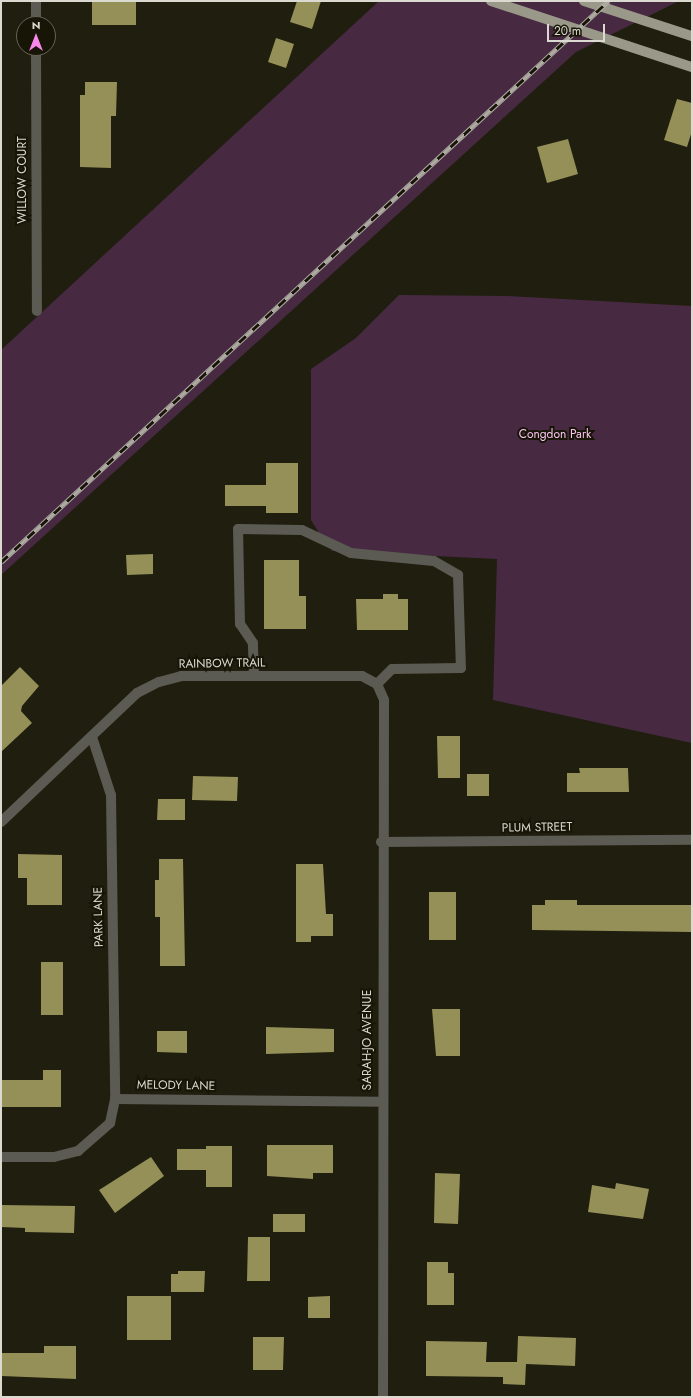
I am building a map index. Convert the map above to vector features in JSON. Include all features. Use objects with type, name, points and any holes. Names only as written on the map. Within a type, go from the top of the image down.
[{"type":"main road","points":[[491,1],[692,67]]},
{"type":"main road","points":[[584,1],[692,36]]},
{"type":"street","points":[[36,1],[36,16]]},
{"type":"street","name":"WILLOW COURT","points":[[36,56],[37,311]]},
{"type":"street","points":[[254,676],[253,643],[240,624],[238,529],[302,530],[351,553],[434,561],[458,575],[460,668],[392,669],[377,684]]},
{"type":"street","name":"RAINBOW TRAIL","points":[[1,822],[137,693],[159,682],[181,676],[362,676],[377,684]]},
{"type":"street","name":"SARAH-JO AVENUE","points":[[377,684],[384,700],[382,842],[383,1397]]},
{"type":"street","name":"PARK LANE","points":[[92,737],[110,795],[115,1099]]},
{"type":"street","name":"PLUM STREET","points":[[382,842],[692,840]]},
{"type":"street","points":[[1,1158],[54,1157],[78,1151],[110,1124],[115,1099]]},
{"type":"street","name":"MELODY LANE","points":[[115,1099],[382,1102]]},
{"type":"green space","points":[[379,1],[679,1],[576,52],[1,575],[1,350]]},
{"type":"green space","name":"Congdon Park","points":[[399,295],[506,296],[692,306],[692,743],[493,700],[497,559],[332,551],[321,536],[311,520],[311,369],[356,338]]},
{"type":"building","points":[[92,1],[136,1],[136,25],[92,25]]},
{"type":"building","points":[[297,1],[321,1],[312,29],[290,22]]},
{"type":"building","points":[[276,38],[294,44],[286,68],[268,62]]},
{"type":"building","points":[[85,82],[117,82],[116,116],[111,116],[111,168],[80,167],[80,95],[85,95]]},
{"type":"building","points":[[677,99],[692,103],[692,131],[687,147],[664,140]]},
{"type":"building","points":[[568,139],[578,174],[547,183],[537,147]]},
{"type":"building","points":[[266,463],[298,463],[298,513],[266,513],[266,506],[225,506],[225,485],[266,485]]},
{"type":"building","points":[[153,554],[153,574],[127,575],[126,555]]},
{"type":"building","points":[[264,560],[299,560],[299,596],[306,596],[306,629],[264,629]]},
{"type":"building","points":[[383,594],[398,594],[398,599],[408,599],[408,630],[357,630],[356,599],[383,599]]},
{"type":"building","points":[[20,667],[39,686],[22,706],[21,711],[32,723],[1,752],[1,686]]},
{"type":"building","points":[[437,736],[460,736],[460,778],[438,778]]},
{"type":"building","points":[[579,768],[628,768],[629,792],[567,792],[567,773],[580,773]]},
{"type":"building","points":[[467,774],[489,774],[489,796],[467,796]]},
{"type":"building","points":[[193,776],[238,777],[237,801],[192,800]]},
{"type":"building","points":[[158,799],[185,799],[185,820],[157,820]]},
{"type":"building","points":[[18,854],[62,855],[62,905],[27,905],[27,878],[18,878]]},
{"type":"building","points":[[159,859],[183,859],[185,966],[160,966],[160,917],[155,917],[155,880],[159,880]]},
{"type":"building","points":[[296,864],[323,864],[326,914],[333,914],[333,936],[311,936],[311,942],[296,942]]},
{"type":"building","points":[[429,892],[456,892],[456,940],[429,940]]},
{"type":"building","points":[[545,900],[577,900],[577,905],[692,905],[692,932],[532,930],[532,905],[545,905]]},
{"type":"building","points":[[41,962],[63,962],[63,1015],[41,1015]]},
{"type":"building","points":[[432,1009],[460,1009],[460,1056],[436,1056]]},
{"type":"building","points":[[266,1027],[334,1029],[334,1052],[266,1054]]},
{"type":"building","points":[[157,1031],[187,1031],[187,1053],[157,1052]]},
{"type":"building","points":[[43,1070],[61,1070],[61,1107],[1,1107],[1,1080],[43,1080]]},
{"type":"building","points":[[267,1145],[333,1145],[333,1173],[313,1173],[313,1179],[267,1176]]},
{"type":"building","points":[[206,1146],[232,1146],[232,1187],[206,1187],[206,1170],[177,1170],[177,1149],[206,1149]]},
{"type":"building","points":[[151,1157],[164,1176],[115,1213],[99,1190]]},
{"type":"building","points":[[435,1173],[460,1174],[458,1224],[434,1223]]},
{"type":"building","points":[[616,1183],[649,1189],[643,1219],[588,1212],[592,1185],[615,1189]]},
{"type":"building","points":[[1,1205],[75,1206],[74,1233],[25,1232],[25,1228],[1,1227]]},
{"type":"building","points":[[273,1214],[305,1214],[305,1232],[273,1232]]},
{"type":"building","points":[[248,1237],[270,1237],[270,1281],[247,1281]]},
{"type":"building","points":[[427,1262],[448,1262],[448,1273],[454,1273],[454,1305],[427,1305]]},
{"type":"building","points":[[178,1271],[205,1271],[204,1292],[171,1292],[171,1274],[178,1274]]},
{"type":"building","points":[[127,1296],[171,1296],[171,1340],[127,1340]]},
{"type":"building","points":[[330,1296],[330,1318],[308,1318],[308,1297]]},
{"type":"building","points":[[518,1336],[576,1338],[575,1366],[526,1364],[525,1385],[503,1384],[503,1377],[426,1376],[426,1341],[487,1342],[486,1362],[517,1362]]},
{"type":"building","points":[[253,1337],[284,1337],[283,1370],[253,1370]]},
{"type":"building","points":[[44,1346],[76,1346],[76,1379],[1,1376],[1,1353],[44,1353]]},
{"type":"railway","points":[[1,562],[608,1]]}]
